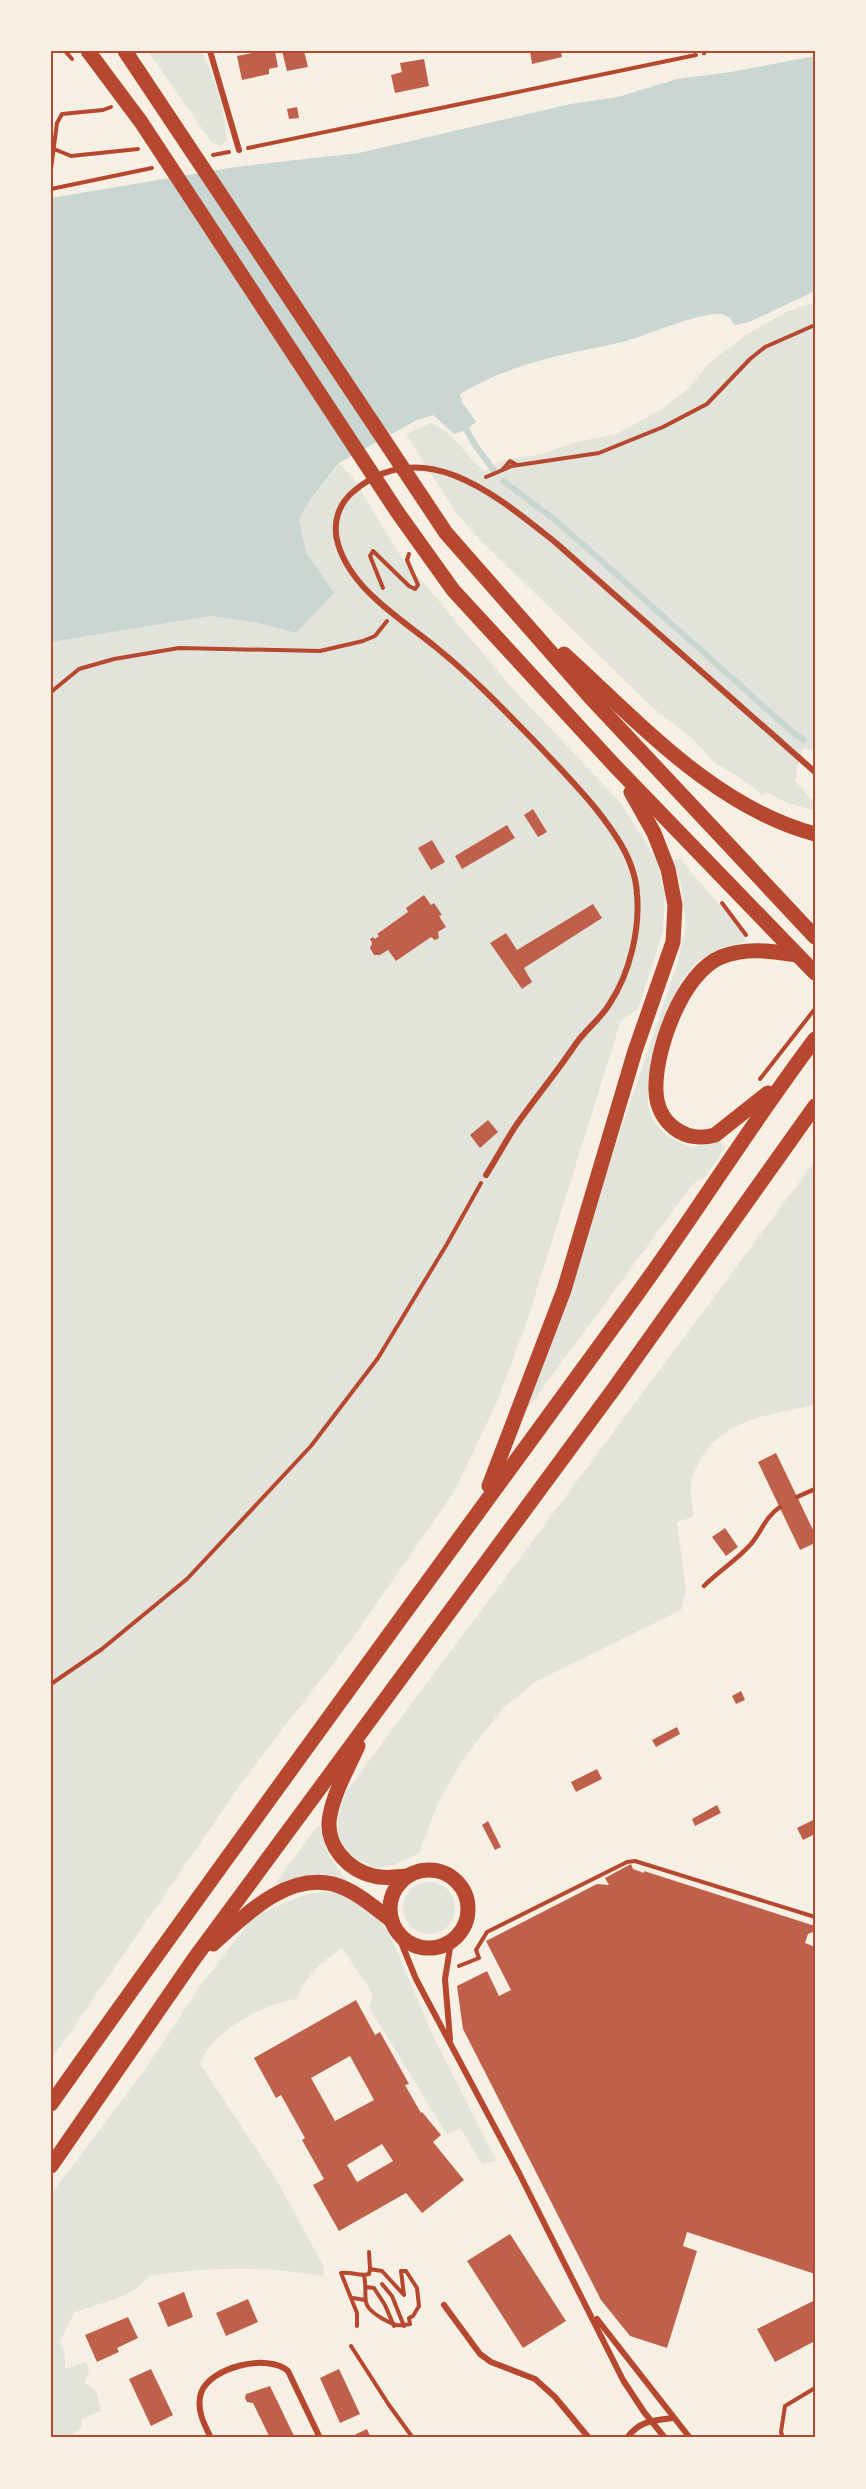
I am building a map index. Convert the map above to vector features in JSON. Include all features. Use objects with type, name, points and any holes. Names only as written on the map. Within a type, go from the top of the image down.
[{"type":"main road","points":[[88,51],[141,122],[398,513],[453,590],[615,766],[815,973]]},
{"type":"main road","points":[[125,51],[467,560],[517,612],[591,698],[815,937]]},
{"type":"main road","points":[[517,612],[704,778],[754,810],[815,834]]},
{"type":"main road","points":[[482,1506],[564,1290],[635,1050],[673,942],[675,905],[668,869],[642,810],[615,766]]},
{"type":"main road","points":[[784,1080],[729,1127],[706,1138],[679,1133],[666,1122],[657,1103],[656,1090],[662,1052],[669,1029],[690,982],[703,967],[721,957],[750,950],[798,955]]},
{"type":"main road","points":[[51,2104],[286,1775],[640,1290],[784,1080],[815,1039]]},
{"type":"main road","points":[[51,2166],[194,1959],[613,1390],[815,1106]]},
{"type":"main road","points":[[194,1959],[261,1902],[282,1891],[309,1883],[333,1884],[347,1890],[394,1926],[409,1942],[425,1948],[443,1946],[459,1935],[468,1916],[468,1904],[459,1883],[451,1876],[429,1869],[407,1876],[380,1877],[361,1872],[337,1852],[329,1829],[329,1817],[336,1794],[374,1713]]},
{"type":"main road","points":[[394,1926],[390,1901],[394,1891],[407,1876]]},
{"type":"street","points":[[210,51],[239,150]]},
{"type":"street","points":[[486,1175],[517,1124],[582,1035],[610,1004],[622,979],[637,916],[635,875],[629,859],[608,825],[551,759],[482,687],[383,605],[357,578],[341,552],[335,527],[341,507],[347,498],[379,474],[407,467],[446,471],[476,485],[525,518],[555,542],[815,772]]},
{"type":"street","points":[[394,1926],[416,1979],[589,2308],[623,2380],[665,2438]]},
{"type":"street","points":[[450,1942],[446,1967],[450,2043]]},
{"type":"street","points":[[444,2305],[480,2354],[491,2362],[535,2379],[555,2397],[589,2438]]},
{"type":"street","points":[[589,2308],[690,2438]]},
{"type":"street","points":[[211,2438],[201,2415],[200,2405],[202,2390],[207,2382],[221,2372],[261,2363],[279,2365],[288,2371],[320,2438]]},
{"type":"street","points":[[627,2438],[636,2427],[650,2420],[673,2418]]},
{"type":"lane","points":[[797,1497],[815,1489]]},
{"type":"lane","points":[[704,1586],[745,1551],[767,1518],[780,1507]]},
{"type":"path","points":[[239,150],[704,52]]},
{"type":"path","points":[[51,170],[57,123],[62,114],[103,110],[111,106]]},
{"type":"path","points":[[54,149],[71,156],[138,148],[147,154]]},
{"type":"path","points":[[51,189],[159,167]]},
{"type":"path","points":[[476,485],[503,469],[590,455],[663,428],[708,404],[750,359],[765,347],[815,326]]},
{"type":"path","points":[[383,605],[383,589],[370,556],[373,551],[409,586],[415,589],[418,585],[406,560],[410,554]]},
{"type":"path","points":[[51,692],[79,669],[114,659],[179,648],[320,651],[332,649],[375,636],[393,613]]},
{"type":"path","points":[[51,1684],[102,1650],[187,1579],[311,1446],[378,1358],[486,1175]]},
{"type":"path","points":[[446,1967],[467,1965],[479,1958],[476,1950],[487,1932],[616,1870],[627,1862],[635,1861],[815,1917]]},
{"type":"path","points":[[357,2326],[357,2313],[353,2298],[341,2273],[369,2274],[369,2252]]},
{"type":"path","points":[[364,2275],[365,2300],[374,2316],[394,2326],[410,2324],[409,2318],[419,2306],[417,2288],[410,2276],[406,2271],[401,2271],[404,2295],[382,2271],[370,2269]]},
{"type":"path","points":[[382,2284],[392,2296],[404,2326]]},
{"type":"path","points":[[366,2287],[374,2288],[380,2296],[394,2326]]},
{"type":"path","points":[[353,2298],[365,2300]]},
{"type":"path","points":[[351,2346],[413,2438]]},
{"type":"path","points":[[783,2438],[781,2432],[785,2406],[815,2388]]},
{"type":"shaded area","points":[[148,51],[202,51],[215,83],[224,116],[227,139],[221,146],[213,144]]},
{"type":"shaded area","points":[[815,56],[815,291],[749,322],[735,325],[721,314],[701,316],[622,342],[557,356],[514,369],[460,394],[462,402],[476,422],[466,430],[454,434],[433,415],[417,420],[339,463],[312,497],[299,519],[306,552],[334,593],[296,633],[259,623],[211,616],[51,642],[51,198],[235,167],[359,153],[571,104],[618,97],[677,79],[731,72]]},
{"type":"shaded area","points":[[815,302],[815,751],[803,748],[796,769],[795,781],[811,799],[815,800],[815,811],[785,802],[767,792],[761,795],[752,786],[713,761],[693,739],[651,706],[481,541],[456,513],[406,434],[431,423],[454,439],[485,471],[502,461],[542,454],[576,442],[617,434],[662,409],[689,388],[708,364],[744,336],[786,312]]},
{"type":"shaded area","points":[[340,464],[353,478],[400,555],[513,689],[621,803],[656,859],[665,895],[663,931],[638,1009],[621,1020],[526,1324],[496,1404],[454,1492],[349,1643],[247,1775],[51,2060],[51,642],[211,616],[259,623],[296,633],[334,593],[306,552],[299,519],[312,497]]},
{"type":"shaded area","points":[[680,859],[743,932],[746,942],[720,948],[698,961],[681,981],[655,1049],[648,1079],[648,1104],[653,1121],[669,1138],[691,1147],[719,1140],[725,1147],[706,1176],[693,1184],[525,1412],[676,968],[686,926],[681,884],[673,860]]},
{"type":"shaded area","points":[[815,1161],[815,1405],[767,1415],[737,1426],[723,1434],[701,1458],[691,1484],[693,1517],[677,1522],[686,1591],[681,1610],[537,1681],[504,1707],[463,1759],[438,1803],[419,1853],[380,1868],[352,1855],[340,1840],[338,1831],[340,1812],[346,1792]]},
{"type":"shaded area","points":[[320,1826],[330,1856],[348,1881],[311,1878],[275,1884],[316,1828]]},
{"type":"shaded area","points":[[424,1882],[434,1882],[448,1889],[455,1908],[448,1927],[434,1934],[424,1934],[414,1930],[407,1923],[403,1913],[403,1903],[407,1893],[414,1886]]},
{"type":"shaded area","points":[[330,1892],[347,1896],[379,1918],[394,1944],[433,2036],[496,2160],[482,2164],[460,2128],[447,2135],[369,2007],[373,1994],[342,1948],[315,1970],[296,1999],[269,2006],[240,2021],[215,2041],[200,2064],[276,2179],[324,2267],[323,2276],[236,2269],[149,2276],[142,2284],[124,2295],[74,2313],[60,2341],[65,2354],[65,2369],[86,2362],[89,2370],[85,2383],[96,2391],[101,2411],[81,2419],[82,2426],[69,2438],[51,2438],[51,2194],[146,2068],[201,1985],[254,1916],[307,1894]]},
{"type":"building","points":[[262,51],[265,53],[275,51],[278,67],[269,69],[269,74],[242,80],[237,56]]},
{"type":"building","points":[[282,51],[304,51],[308,67],[287,71]]},
{"type":"building","points":[[530,51],[561,51],[562,57],[532,64]]},
{"type":"building","points":[[424,59],[429,86],[395,93],[391,75],[402,72],[400,63]]},
{"type":"building","points":[[297,107],[299,118],[289,119],[287,109]]},
{"type":"building","points":[[533,809],[547,832],[538,837],[524,815]]},
{"type":"building","points":[[507,825],[515,838],[462,869],[455,856]]},
{"type":"building","points":[[432,840],[445,862],[431,870],[418,848]]},
{"type":"building","points":[[424,895],[431,905],[434,903],[442,915],[439,916],[446,927],[438,932],[439,938],[435,940],[431,937],[396,961],[388,950],[380,955],[374,955],[370,948],[372,943],[370,939],[379,936],[377,934],[408,912],[406,908]]},
{"type":"building","points":[[593,904],[602,918],[524,968],[532,982],[522,989],[490,943],[506,933],[517,950]]},
{"type":"building","points":[[488,1120],[498,1132],[480,1148],[470,1135]]},
{"type":"building","points":[[776,1453],[815,1534],[815,1543],[800,1550],[758,1462]]},
{"type":"building","points":[[725,1528],[738,1547],[726,1556],[712,1537]]},
{"type":"building","points":[[741,1691],[745,1700],[736,1704],[732,1696]]},
{"type":"building","points":[[677,1727],[680,1734],[656,1747],[652,1740]]},
{"type":"building","points":[[597,1769],[602,1779],[576,1792],[571,1782]]},
{"type":"building","points":[[717,1805],[721,1813],[695,1826],[692,1819]]},
{"type":"building","points":[[815,1819],[815,1834],[803,1840],[797,1828]]},
{"type":"building","points":[[488,1821],[501,1847],[495,1850],[482,1825]]},
{"type":"building","points":[[631,1864],[633,1869],[644,1873],[644,1871],[815,1926],[815,1931],[808,1934],[805,1943],[815,1947],[815,2274],[687,2232],[683,2246],[697,2251],[667,2348],[630,2336],[601,2300],[463,2029],[457,1986],[487,1971],[499,1996],[511,1990],[486,1941],[597,1884],[609,1885],[605,1878]]},
{"type":"building","points":[[356,2000],[375,2035],[380,2032],[409,2084],[405,2085],[421,2113],[441,2135],[433,2142],[464,2180],[422,2213],[406,2193],[339,2231],[313,2185],[324,2179],[302,2140],[305,2138],[281,2095],[276,2098],[254,2058]],"holes":[[[350,2056],[374,2100],[335,2121],[311,2078]],[[382,2144],[393,2161],[357,2182],[347,2165]]]},
{"type":"building","points":[[510,2234],[566,2321],[523,2348],[467,2261]]},
{"type":"building","points":[[184,2292],[193,2317],[168,2327],[158,2303]]},
{"type":"building","points":[[248,2299],[258,2322],[226,2336],[216,2313]]},
{"type":"building","points":[[815,2300],[815,2341],[775,2362],[757,2329]]},
{"type":"building","points":[[128,2317],[138,2338],[117,2348],[119,2352],[97,2362],[85,2335]]},
{"type":"building","points":[[151,2369],[173,2415],[151,2426],[129,2379]]},
{"type":"building","points":[[339,2369],[360,2414],[340,2423],[320,2378]]},
{"type":"building","points":[[270,2386],[295,2438],[270,2438],[253,2403],[247,2402],[245,2398],[246,2394]]},
{"type":"building","points":[[367,2429],[371,2438],[348,2438]]},
{"type":"waterway","points":[[462,422],[475,445],[493,469]]},
{"type":"waterway","points":[[503,481],[551,517],[791,731],[804,740]]}]
